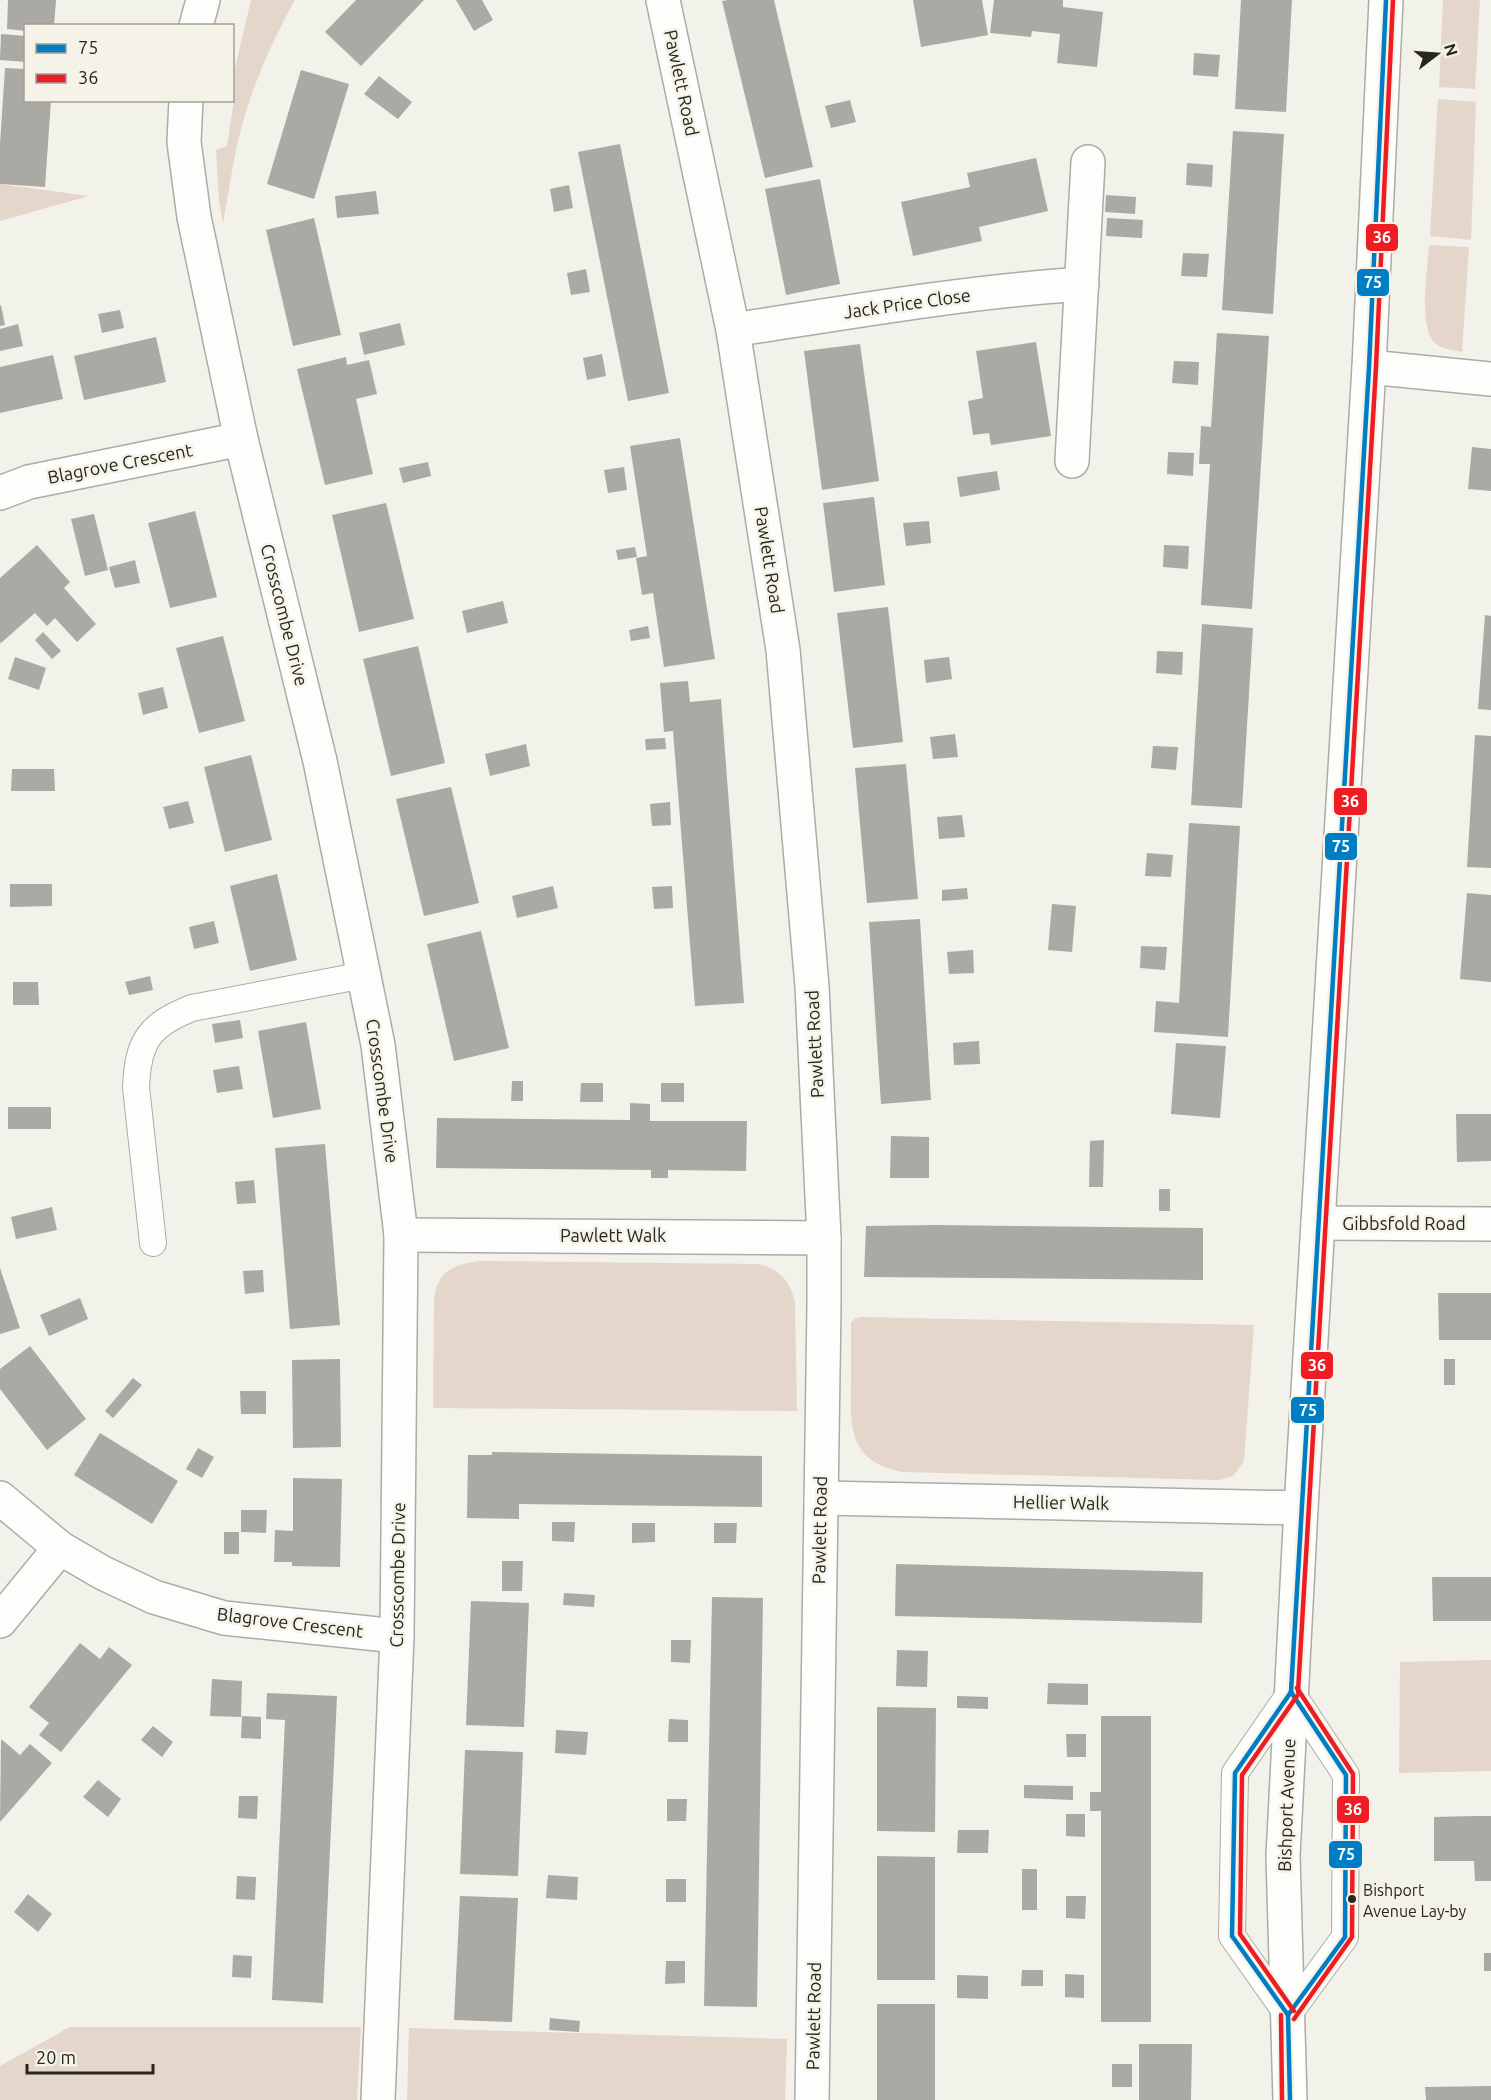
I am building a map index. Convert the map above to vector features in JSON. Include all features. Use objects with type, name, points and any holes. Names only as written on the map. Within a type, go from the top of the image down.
[{"type":"street","points":[[197,24],[203,0]]},
{"type":"street","name":"Pawlett Road","points":[[663,0],[733,330],[783,650],[812,986],[824,1238],[813,2100]]},
{"type":"street","name":"Bishport Avenue","points":[[1290,2100],[1283,1856],[1301,1508],[1369,367],[1386,0]]},
{"type":"street","name":"Crosscombe Drive","points":[[186,102],[184,142],[194,217],[241,439],[320,761],[364,975],[378,1045],[401,1235],[397,1636],[378,2100]]},
{"type":"street","points":[[1072,461],[1088,162]]},
{"type":"street","name":"Jack Price Close","points":[[733,330],[941,298],[1082,284]]},
{"type":"street","points":[[1369,367],[1491,379]]},
{"type":"street","name":"Blagrove Crescent","points":[[0,493],[29,482],[241,439]]},
{"type":"street","name":"Gibbsfold Road","points":[[1318,1223],[1491,1224]]},
{"type":"street","name":"Pawlett Walk","points":[[401,1235],[824,1238]]},
{"type":"street","name":"Blagrove Crescent","points":[[0,1498],[60,1548],[103,1573],[154,1597],[224,1618],[397,1636]]},
{"type":"street","name":"Hellier Walk","points":[[821,1498],[1301,1508]]},
{"type":"street","points":[[0,1621],[60,1548]]},
{"type":"lane","points":[[153,1243],[136,1088],[137,1065],[142,1046],[154,1029],[172,1016],[192,1008],[364,975]]},
{"type":"lane","points":[[1291,1692],[1346,1775],[1345,1937],[1288,2015],[1232,1936],[1235,1773],[1291,1692]]},
{"type":"shaded area","points":[[251,0],[295,0],[269,51],[248,105],[238,141],[223,223],[219,201],[216,150],[227,146],[235,92],[234,72]]},
{"type":"shaded area","points":[[1443,0],[1480,0],[1475,89],[1439,87]]},
{"type":"shaded area","points":[[1438,99],[1476,102],[1471,240],[1430,236]]},
{"type":"shaded area","points":[[0,184],[89,196],[0,221]]},
{"type":"shaded area","points":[[1429,245],[1469,247],[1462,352],[1436,344],[1430,336],[1425,312]]},
{"type":"shaded area","points":[[480,1261],[758,1264],[772,1269],[787,1282],[795,1302],[797,1411],[433,1408],[435,1291],[442,1276],[454,1267]]},
{"type":"shaded area","points":[[860,1317],[1254,1325],[1244,1461],[1233,1476],[1220,1480],[903,1472],[885,1467],[863,1452],[856,1441],[853,1429],[851,1323]]},
{"type":"shaded area","points":[[1491,1660],[1491,1771],[1399,1773],[1400,1662]]},
{"type":"shaded area","points":[[70,2027],[361,2027],[357,2100],[0,2100],[0,2066]]},
{"type":"shaded area","points":[[409,2028],[787,2039],[785,2100],[407,2100]]},
{"type":"building","points":[[8,0],[56,0],[54,24],[24,24],[24,31],[7,29]]},
{"type":"building","points":[[356,0],[424,0],[361,66],[325,32]]},
{"type":"building","points":[[456,0],[482,0],[493,20],[474,31]]},
{"type":"building","points":[[774,0],[813,167],[765,178],[722,1]]},
{"type":"building","points":[[913,0],[982,0],[988,35],[921,47]]},
{"type":"building","points":[[994,0],[1063,0],[1063,7],[1103,12],[1097,67],[1057,63],[1060,34],[1032,31],[1031,37],[990,33]]},
{"type":"building","points":[[1241,0],[1292,0],[1286,112],[1235,109]]},
{"type":"building","points":[[1,34],[24,36],[24,62],[0,60]]},
{"type":"building","points":[[1194,53],[1220,55],[1218,77],[1193,75]]},
{"type":"building","points":[[5,68],[24,69],[24,102],[51,102],[45,187],[0,184]]},
{"type":"building","points":[[301,70],[349,84],[314,199],[267,184]]},
{"type":"building","points":[[379,76],[412,102],[398,119],[364,94]]},
{"type":"building","points":[[850,100],[856,122],[831,128],[825,106]]},
{"type":"building","points":[[1233,131],[1284,134],[1273,314],[1222,310]]},
{"type":"building","points":[[620,144],[669,393],[628,401],[578,152]]},
{"type":"building","points":[[1036,158],[1048,211],[979,227],[982,241],[913,256],[901,202],[970,187],[967,173]]},
{"type":"building","points":[[1187,163],[1213,165],[1212,187],[1186,185]]},
{"type":"building","points":[[820,179],[840,284],[786,295],[765,189]]},
{"type":"building","points":[[569,185],[573,208],[554,212],[550,189]]},
{"type":"building","points":[[376,191],[379,214],[337,218],[335,196]]},
{"type":"building","points":[[1106,195],[1136,197],[1135,214],[1105,212]]},
{"type":"building","points":[[314,218],[341,335],[293,346],[266,230]]},
{"type":"building","points":[[1107,218],[1143,220],[1142,238],[1106,236]]},
{"type":"building","points":[[1183,253],[1209,254],[1207,277],[1181,276]]},
{"type":"building","points":[[586,269],[590,292],[571,295],[567,273]]},
{"type":"building","points":[[0,306],[5,325],[0,326]]},
{"type":"building","points":[[120,310],[124,328],[102,333],[98,314]]},
{"type":"building","points":[[400,323],[405,345],[364,355],[359,333]]},
{"type":"building","points":[[18,324],[23,346],[0,351],[0,329]]},
{"type":"building","points":[[1217,333],[1269,336],[1252,609],[1201,605],[1210,464],[1199,464],[1201,426],[1211,427]]},
{"type":"building","points":[[156,337],[166,382],[84,400],[74,356]]},
{"type":"building","points":[[1036,342],[1051,436],[991,445],[989,433],[973,435],[968,401],[983,398],[976,351]]},
{"type":"building","points":[[860,344],[879,481],[822,490],[804,351]]},
{"type":"building","points":[[602,354],[606,376],[587,380],[583,358]]},
{"type":"building","points":[[53,355],[63,399],[0,413],[0,367]]},
{"type":"building","points":[[346,357],[347,365],[369,360],[377,394],[356,399],[373,474],[325,485],[297,369]]},
{"type":"building","points":[[1174,361],[1199,362],[1198,385],[1172,383]]},
{"type":"building","points":[[680,438],[715,659],[664,667],[653,593],[642,595],[636,558],[647,556],[630,446]]},
{"type":"building","points":[[1472,447],[1491,449],[1491,491],[1468,489]]},
{"type":"building","points":[[1168,452],[1194,453],[1193,476],[1167,474]]},
{"type":"building","points":[[428,462],[431,476],[403,483],[399,468]]},
{"type":"building","points":[[624,467],[627,490],[608,493],[604,470]]},
{"type":"building","points":[[997,471],[1000,490],[960,497],[957,477]]},
{"type":"building","points":[[874,497],[885,585],[834,592],[823,503]]},
{"type":"building","points":[[386,503],[414,619],[359,632],[332,515]]},
{"type":"building","points":[[195,511],[217,597],[170,608],[148,523]]},
{"type":"building","points":[[94,514],[108,570],[85,576],[71,519]]},
{"type":"building","points":[[929,521],[931,543],[906,546],[903,523]]},
{"type":"building","points":[[37,545],[70,582],[64,588],[96,624],[77,642],[55,618],[47,626],[35,613],[0,642],[0,578]]},
{"type":"building","points":[[1164,545],[1189,546],[1188,569],[1163,567]]},
{"type":"building","points":[[635,547],[637,557],[618,560],[616,550]]},
{"type":"building","points":[[135,560],[140,583],[115,588],[109,567]]},
{"type":"building","points":[[503,601],[508,623],[467,633],[462,611]]},
{"type":"building","points":[[888,607],[903,742],[853,748],[837,613]]},
{"type":"building","points":[[1485,615],[1491,616],[1491,710],[1478,709]]},
{"type":"building","points":[[1202,624],[1253,628],[1242,808],[1191,805]]},
{"type":"building","points":[[648,626],[650,638],[631,641],[629,630]]},
{"type":"building","points":[[43,632],[61,651],[52,659],[35,640]]},
{"type":"building","points":[[223,636],[245,721],[199,733],[176,648]]},
{"type":"building","points":[[418,646],[445,763],[391,776],[363,659]]},
{"type":"building","points":[[1157,651],[1183,652],[1182,675],[1156,673]]},
{"type":"building","points":[[15,657],[46,668],[39,690],[8,679]]},
{"type":"building","points":[[949,657],[952,679],[926,683],[924,660]]},
{"type":"building","points":[[688,681],[690,702],[721,699],[744,1003],[695,1006],[673,731],[664,732],[660,683]]},
{"type":"building","points":[[163,687],[168,708],[143,715],[138,693]]},
{"type":"building","points":[[955,734],[958,757],[933,759],[930,737]]},
{"type":"building","points":[[1475,735],[1491,736],[1491,868],[1467,867]]},
{"type":"building","points":[[665,738],[666,749],[646,750],[645,739]]},
{"type":"building","points":[[526,744],[530,766],[490,776],[485,754]]},
{"type":"building","points":[[1153,746],[1178,747],[1176,770],[1151,768]]},
{"type":"building","points":[[251,755],[272,840],[225,852],[204,767]]},
{"type":"building","points":[[906,764],[918,899],[867,903],[855,768]]},
{"type":"building","points":[[12,769],[54,769],[55,791],[11,791]]},
{"type":"building","points":[[451,787],[479,903],[424,916],[396,799]]},
{"type":"building","points":[[188,801],[194,823],[169,829],[163,807]]},
{"type":"building","points":[[670,802],[671,825],[652,826],[650,804]]},
{"type":"building","points":[[962,815],[965,837],[939,839],[937,817]]},
{"type":"building","points":[[1189,823],[1240,826],[1228,1037],[1154,1032],[1156,1001],[1179,1003]]},
{"type":"building","points":[[1147,853],[1173,855],[1171,877],[1145,876]]},
{"type":"building","points":[[277,874],[297,960],[250,971],[230,886]]},
{"type":"building","points":[[10,884],[52,884],[52,906],[10,907]]},
{"type":"building","points":[[553,886],[558,908],[517,918],[512,896]]},
{"type":"building","points":[[672,886],[673,908],[654,909],[652,887]]},
{"type":"building","points":[[967,888],[968,899],[942,901],[942,890]]},
{"type":"building","points":[[1467,893],[1491,895],[1491,982],[1460,979]]},
{"type":"building","points":[[1052,904],[1076,906],[1072,952],[1048,950]]},
{"type":"building","points":[[920,919],[931,1100],[881,1104],[869,922]]},
{"type":"building","points":[[214,921],[219,943],[194,949],[189,927]]},
{"type":"building","points":[[481,931],[509,1048],[454,1061],[427,944]]},
{"type":"building","points":[[1141,946],[1167,947],[1165,970],[1140,968]]},
{"type":"building","points":[[973,950],[974,973],[949,974],[947,952]]},
{"type":"building","points":[[150,976],[153,990],[129,995],[125,982]]},
{"type":"building","points":[[13,982],[38,982],[39,1005],[13,1005]]},
{"type":"building","points":[[240,1020],[243,1038],[215,1043],[212,1024]]},
{"type":"building","points":[[306,1022],[321,1109],[273,1118],[258,1031]]},
{"type":"building","points":[[979,1041],[980,1064],[954,1065],[953,1043]]},
{"type":"building","points":[[1176,1043],[1226,1046],[1220,1118],[1171,1114]]},
{"type":"building","points":[[239,1066],[243,1089],[217,1093],[213,1070]]},
{"type":"building","points":[[512,1081],[523,1081],[523,1101],[511,1101]]},
{"type":"building","points":[[581,1083],[603,1083],[603,1102],[580,1102]]},
{"type":"building","points":[[661,1083],[684,1083],[684,1102],[661,1102]]},
{"type":"building","points":[[630,1103],[650,1104],[650,1121],[747,1121],[746,1171],[668,1170],[668,1178],[651,1178],[651,1170],[436,1168],[437,1118],[630,1120]]},
{"type":"building","points":[[8,1107],[51,1107],[51,1129],[8,1129]]},
{"type":"building","points":[[1456,1114],[1491,1114],[1491,1161],[1457,1162]]},
{"type":"building","points":[[891,1136],[929,1137],[929,1178],[890,1178]]},
{"type":"building","points":[[1104,1140],[1103,1187],[1089,1187],[1090,1141]]},
{"type":"building","points":[[325,1144],[340,1325],[290,1329],[275,1148]]},
{"type":"building","points":[[254,1180],[256,1203],[237,1204],[235,1182]]},
{"type":"building","points":[[1159,1189],[1170,1189],[1170,1211],[1159,1211]]},
{"type":"building","points":[[52,1207],[57,1230],[16,1239],[11,1217]]},
{"type":"building","points":[[866,1226],[1203,1228],[1203,1280],[864,1277]]},
{"type":"building","points":[[0,1268],[20,1328],[0,1334]]},
{"type":"building","points":[[263,1270],[264,1292],[245,1294],[243,1271]]},
{"type":"building","points":[[1438,1293],[1491,1293],[1491,1340],[1439,1340]]},
{"type":"building","points":[[80,1298],[88,1319],[49,1336],[40,1315]]},
{"type":"building","points":[[30,1346],[86,1419],[47,1450],[0,1389],[0,1369]]},
{"type":"building","points":[[340,1359],[341,1447],[293,1448],[292,1360]]},
{"type":"building","points":[[1444,1359],[1455,1359],[1455,1385],[1444,1385]]},
{"type":"building","points":[[133,1378],[142,1385],[113,1418],[105,1411]]},
{"type":"building","points":[[240,1391],[266,1391],[266,1414],[241,1414]]},
{"type":"building","points":[[100,1433],[178,1481],[152,1524],[74,1475]]},
{"type":"building","points":[[198,1448],[214,1457],[202,1478],[186,1469]]},
{"type":"building","points":[[492,1452],[762,1456],[762,1507],[519,1504],[519,1519],[467,1518],[468,1455],[492,1455]]},
{"type":"building","points":[[293,1478],[342,1479],[340,1567],[292,1566],[292,1562],[274,1562],[275,1530],[293,1531]]},
{"type":"building","points":[[241,1510],[267,1510],[266,1533],[241,1532]]},
{"type":"building","points":[[552,1522],[575,1522],[574,1542],[552,1541]]},
{"type":"building","points":[[632,1523],[655,1523],[655,1542],[632,1543]]},
{"type":"building","points":[[714,1523],[737,1523],[736,1543],[714,1543]]},
{"type":"building","points":[[224,1532],[239,1532],[239,1554],[224,1554]]},
{"type":"building","points":[[502,1561],[523,1561],[522,1591],[502,1591]]},
{"type":"building","points":[[896,1564],[1203,1572],[1202,1623],[895,1616]]},
{"type":"building","points":[[1432,1577],[1491,1577],[1491,1621],[1433,1621]]},
{"type":"building","points":[[564,1593],[595,1595],[594,1607],[563,1605]]},
{"type":"building","points":[[712,1597],[763,1598],[757,2007],[704,2006]]},
{"type":"building","points":[[471,1601],[529,1603],[524,1727],[466,1725]]},
{"type":"building","points":[[671,1640],[691,1640],[690,1663],[671,1662]]},
{"type":"building","points":[[80,1643],[100,1659],[109,1647],[132,1665],[61,1752],[39,1735],[49,1723],[29,1707]]},
{"type":"building","points":[[897,1650],[928,1651],[927,1687],[896,1686]]},
{"type":"building","points":[[212,1679],[242,1681],[241,1717],[210,1716]]},
{"type":"building","points":[[1048,1683],[1088,1684],[1088,1705],[1047,1704]]},
{"type":"building","points":[[267,1693],[337,1696],[323,2003],[272,2000],[285,1720],[266,1719]]},
{"type":"building","points":[[957,1696],[988,1697],[988,1709],[957,1708]]},
{"type":"building","points":[[877,1707],[936,1708],[935,1832],[877,1831]]},
{"type":"building","points":[[242,1716],[261,1717],[261,1739],[241,1738]]},
{"type":"building","points":[[1101,1716],[1151,1716],[1151,2022],[1101,2022],[1101,1811],[1090,1811],[1090,1792],[1101,1792]]},
{"type":"building","points":[[669,1719],[688,1720],[688,1742],[668,1742]]},
{"type":"building","points":[[153,1726],[173,1742],[162,1757],[141,1740]]},
{"type":"building","points":[[556,1730],[588,1732],[586,1755],[555,1753]]},
{"type":"building","points":[[1066,1734],[1086,1734],[1086,1757],[1067,1757]]},
{"type":"building","points":[[1,1739],[20,1755],[30,1744],[52,1763],[0,1822]]},
{"type":"building","points":[[465,1750],[523,1752],[518,1876],[460,1874]]},
{"type":"building","points":[[98,1780],[121,1799],[108,1817],[83,1797]]},
{"type":"building","points":[[1024,1785],[1073,1786],[1073,1800],[1024,1798]]},
{"type":"building","points":[[239,1796],[258,1796],[257,1819],[238,1818]]},
{"type":"building","points":[[667,1799],[687,1799],[686,1821],[667,1821]]},
{"type":"building","points":[[1066,1814],[1085,1814],[1085,1837],[1066,1836]]},
{"type":"building","points":[[1491,1816],[1491,1881],[1475,1881],[1474,1861],[1434,1861],[1434,1817]]},
{"type":"building","points":[[958,1830],[989,1830],[988,1853],[957,1853]]},
{"type":"building","points":[[877,1856],[935,1857],[935,1980],[877,1980]]},
{"type":"building","points":[[1022,1869],[1037,1869],[1037,1910],[1022,1910]]},
{"type":"building","points":[[548,1875],[578,1877],[577,1900],[546,1898]]},
{"type":"building","points":[[237,1876],[256,1877],[255,1900],[236,1899]]},
{"type":"building","points":[[666,1879],[686,1879],[686,1902],[666,1902]]},
{"type":"building","points":[[28,1894],[52,1914],[38,1932],[14,1912]]},
{"type":"building","points":[[460,1896],[518,1898],[512,2022],[454,2020]]},
{"type":"building","points":[[1066,1896],[1086,1896],[1085,1919],[1066,1918]]},
{"type":"building","points":[[1484,1953],[1491,1953],[1491,1971],[1484,1971]]},
{"type":"building","points":[[233,1955],[252,1956],[251,1978],[232,1977]]},
{"type":"building","points":[[666,1961],[685,1961],[685,1983],[665,1984]]},
{"type":"building","points":[[1022,1970],[1043,1970],[1043,1986],[1021,1986]]},
{"type":"building","points":[[1065,1974],[1084,1975],[1084,1998],[1065,1997]]},
{"type":"building","points":[[957,1975],[988,1976],[988,1999],[957,1998]]},
{"type":"building","points":[[877,2004],[935,2004],[935,2100],[877,2100]]},
{"type":"building","points":[[550,2018],[580,2021],[579,2032],[549,2030]]},
{"type":"building","points":[[1139,2044],[1192,2044],[1191,2100],[1139,2100]]},
{"type":"building","points":[[1112,2064],[1132,2064],[1132,2087],[1112,2087]]},
{"type":"building","points":[[1491,2086],[1491,2100],[1426,2100],[1425,2087]]},
{"type":"transit line","name":"75","points":[[1291,1692],[1369,367],[1386,0]]},
{"type":"transit line","name":"36","points":[[1298,1692],[1376,367],[1393,0]]},
{"type":"transit line","name":"36","points":[[1294,2019],[1352,1937],[1353,1774],[1297,1688]]},
{"type":"transit line","name":"75","points":[[1288,2015],[1345,1937],[1346,1775],[1291,1692]]},
{"type":"transit line","name":"75","points":[[1288,2015],[1232,1936],[1235,1773],[1291,1692]]},
{"type":"transit line","name":"36","points":[[1294,2011],[1240,1934],[1242,1775],[1297,1696]]},
{"type":"transit line","name":"36","points":[[1281,2015],[1282,2100]]},
{"type":"transit line","name":"75","points":[[1288,2015],[1290,2100]]},
{"type":"place","name":"Bishport Avenue Lay-by","points":[[1352,1899]]}]
